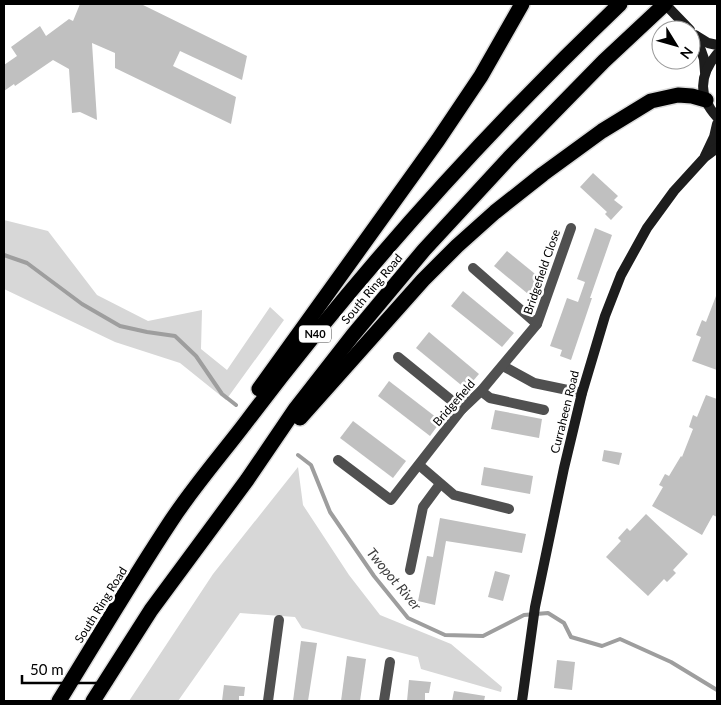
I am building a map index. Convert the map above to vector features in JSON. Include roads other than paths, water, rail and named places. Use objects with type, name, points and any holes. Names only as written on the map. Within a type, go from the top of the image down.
[{"type":"highway","points":[[172,519],[225,435],[443,132],[481,76],[522,4]]},
{"type":"highway","name":"South Ring Road","points":[[59,701],[172,519],[277,382],[387,248],[483,142],[532,90],[620,4]]},
{"type":"highway","name":"South Ring Road","points":[[92,701],[151,610],[247,480],[296,408],[353,335],[424,250],[530,137],[604,61],[665,4]]},
{"type":"highway","points":[[247,480],[423,280],[494,212],[595,136],[651,101],[678,94],[706,100]]},
{"type":"street","points":[[665,4],[680,20]]},
{"type":"street","points":[[701,38],[708,43],[717,45]]},
{"type":"street","points":[[701,52],[704,59],[703,88],[706,100],[717,117]]},
{"type":"street","points":[[704,75],[717,54]]},
{"type":"street","name":"Curraheen Road","points":[[704,157],[714,137],[717,124]]},
{"type":"street","name":"Curraheen Road","points":[[522,701],[535,607],[564,468],[582,393],[605,316],[629,260],[647,228],[674,191],[704,157],[717,148]]},
{"type":"street","name":"Bridgefield Close","points":[[537,324],[571,228]]},
{"type":"street","points":[[473,268],[537,324]]},
{"type":"street","name":"Bridgefield","points":[[338,460],[391,500],[462,409],[481,391],[537,324]]},
{"type":"street","points":[[398,358],[462,409]]},
{"type":"street","points":[[503,366],[534,382],[582,393]]},
{"type":"street","points":[[481,391],[490,398],[544,410]]},
{"type":"street","points":[[419,465],[454,495],[509,509]]},
{"type":"street","points":[[410,570],[423,507],[440,484]]},
{"type":"street","points":[[268,701],[279,620]]},
{"type":"street","points":[[384,701],[390,662]]},
{"type":"waterway","points":[[4,255],[27,263],[82,304],[120,326],[175,336],[196,356],[222,394],[236,405]]},
{"type":"waterway","name":"Twopot River","points":[[298,455],[311,465],[330,512],[374,576],[408,618],[445,635],[483,636],[524,615],[548,613],[564,623],[571,637],[602,646],[620,639],[671,662],[717,690]]}]
